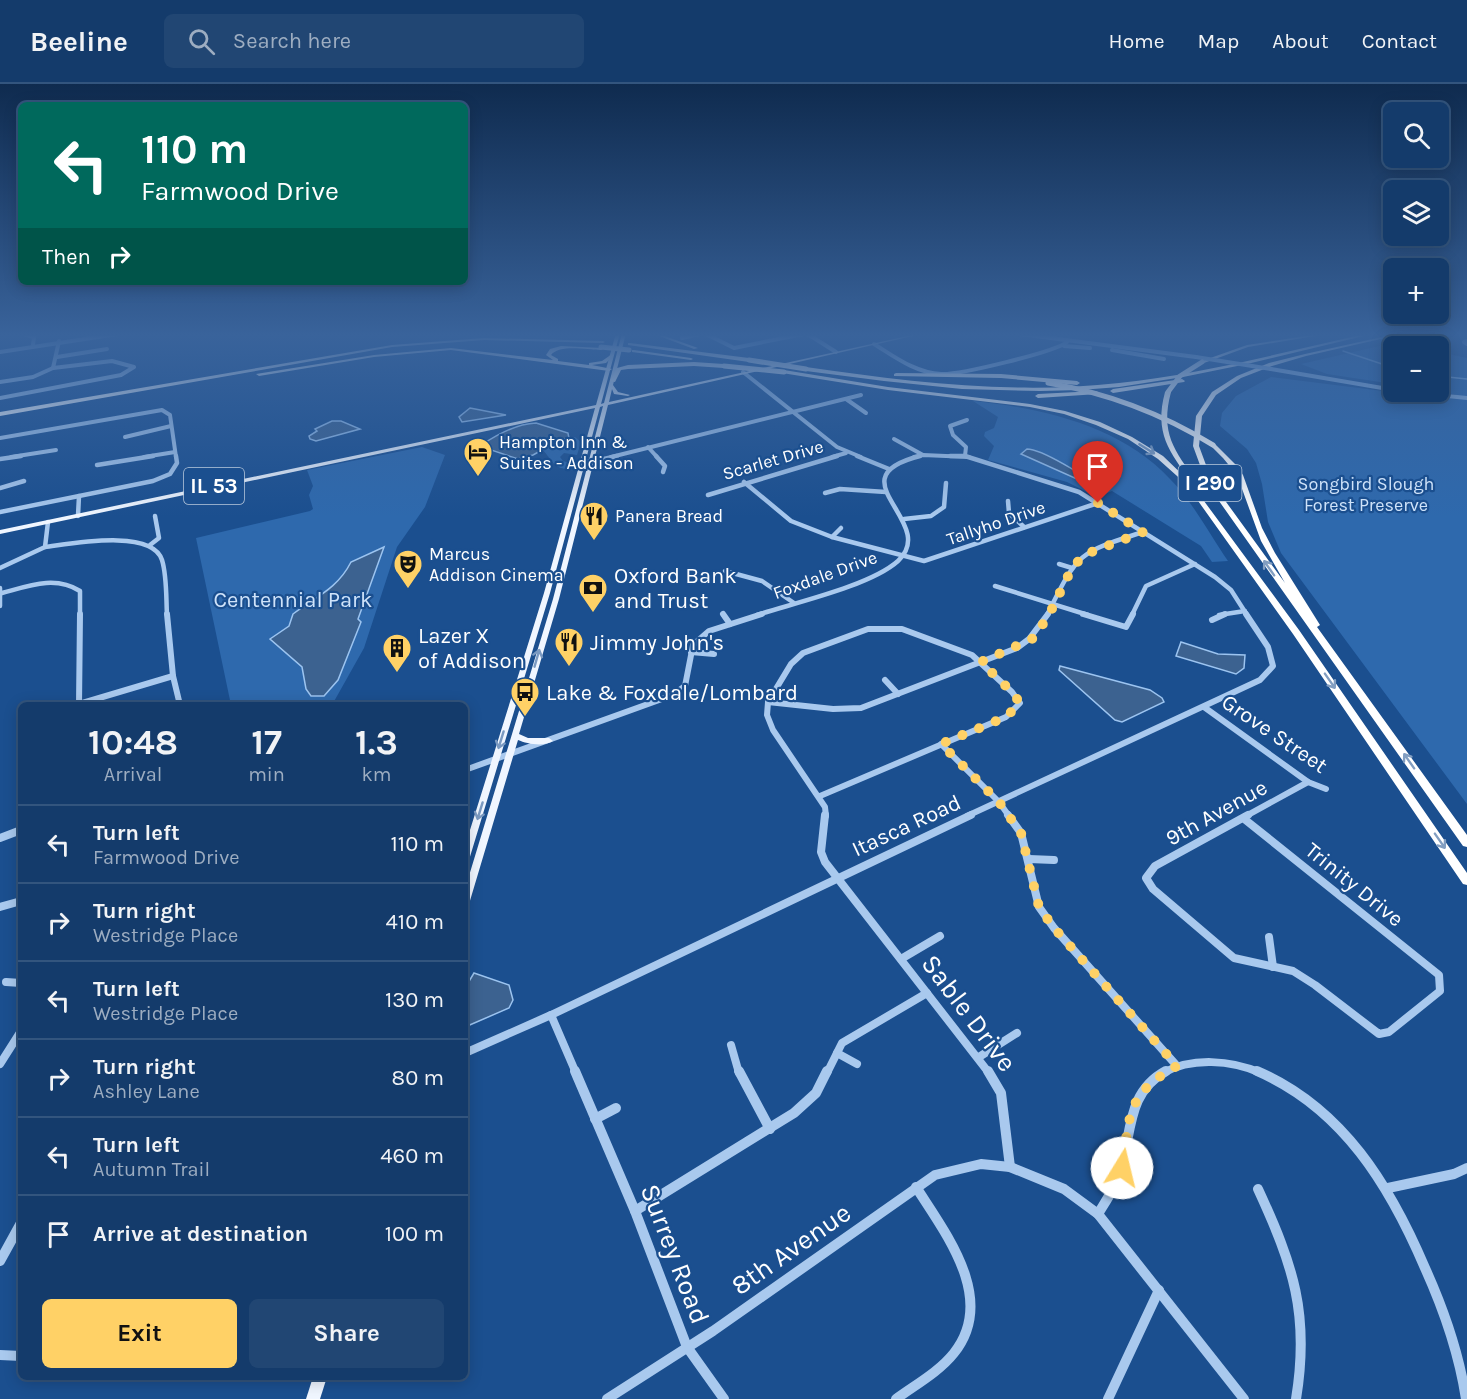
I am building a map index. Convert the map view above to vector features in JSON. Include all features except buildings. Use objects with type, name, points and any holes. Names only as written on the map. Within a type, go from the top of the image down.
[{"type":"highway","points":[[0,414],[109,394]]},
{"type":"highway","points":[[0,420],[145,394]]},
{"type":"highway","points":[[954,394],[1001,399],[1049,408],[1088,420],[1142,445],[1168,463],[1188,483],[1296,632]]},
{"type":"highway","points":[[989,394],[1052,394]]},
{"type":"highway","points":[[1104,394],[1154,411],[1213,445],[1239,470],[1247,486],[1259,528],[1286,579],[1365,700]]},
{"type":"highway","name":"I 290","points":[[1167,394],[1162,413],[1167,438],[1174,452],[1467,881]]},
{"type":"highway","name":"I 290","points":[[1213,394],[1200,410],[1194,436],[1195,449],[1210,484],[1467,843]]},
{"type":"main road","points":[[468,894],[511,755],[588,461],[601,394]]},
{"type":"main road","points":[[468,850],[609,394]]},
{"type":"main road","name":"IL 53","points":[[460,433],[574,411],[631,394]]},
{"type":"main road","name":"IL 53","points":[[608,401],[639,394]]},
{"type":"main road","name":"IL 53","points":[[0,532],[598,404]]},
{"type":"main road","points":[[574,411],[590,411],[595,418]]},
{"type":"main road","points":[[516,736],[528,741],[549,741]]},
{"type":"main road","points":[[313,1399],[319,1380]]},
{"type":"street","points":[[0,398],[19,394]]},
{"type":"street","points":[[771,394],[846,453],[889,469]]},
{"type":"street","points":[[588,461],[860,394]]},
{"type":"street","points":[[1449,396],[1467,398]]},
{"type":"street","points":[[846,399],[866,413]]},
{"type":"street","points":[[0,438],[162,409],[168,412],[177,465],[167,475]]},
{"type":"street","points":[[965,456],[966,447],[952,435],[950,426],[967,420]]},
{"type":"street","points":[[125,437],[171,426]]},
{"type":"street","points":[[894,439],[923,455]]},
{"type":"street","points":[[648,447],[664,466],[663,472]]},
{"type":"street","points":[[0,459],[56,450]]},
{"type":"street","points":[[97,465],[175,452]]},
{"type":"street","name":"Scarlet Drive","points":[[708,495],[744,482],[846,453]]},
{"type":"street","points":[[923,455],[903,460],[889,469],[885,479],[888,500],[904,519],[939,512],[944,507],[944,485],[946,483]]},
{"type":"street","name":"Itasca Road","points":[[468,1052],[551,1015],[837,877],[1204,707],[1260,680],[1273,666],[1268,646],[1225,584],[1098,503],[1064,485],[1007,471],[965,456],[923,455]]},
{"type":"street","points":[[0,512],[167,475],[178,475]]},
{"type":"street","points":[[0,488],[24,481]]},
{"type":"street","name":"Tallyho Drive","points":[[744,482],[787,519],[832,537],[901,557],[924,561],[933,560],[1098,503]]},
{"type":"street","points":[[825,494],[840,489],[886,492]]},
{"type":"street","points":[[78,516],[79,496]]},
{"type":"street","points":[[1008,501],[1010,513],[1024,527]]},
{"type":"street","points":[[150,545],[159,538],[155,516]]},
{"type":"street","name":"Foxdale Drive","points":[[692,652],[693,645],[709,632],[879,574],[901,557],[908,539],[904,519]]},
{"type":"street","points":[[45,547],[48,522]]},
{"type":"street","points":[[832,537],[841,528]]},
{"type":"street","points":[[820,796],[1006,717],[1020,703],[981,662],[961,649],[902,629],[873,628],[803,653],[791,664],[768,702],[861,708],[981,662],[1031,640],[1054,605],[1072,568],[1089,552],[1143,532]]},
{"type":"street","points":[[0,568],[45,547],[128,540],[150,545],[158,550],[162,559],[173,676],[179,702]]},
{"type":"street","points":[[1059,564],[1072,568]]},
{"type":"street","points":[[995,586],[1126,627],[1146,586],[1195,564]]},
{"type":"street","points":[[725,571],[765,582],[794,603]]},
{"type":"street","points":[[0,606],[1,590],[46,583],[70,584],[81,593],[79,702]]},
{"type":"street","points":[[1212,620],[1221,614],[1245,611]]},
{"type":"street","points":[[723,614],[730,624]]},
{"type":"street","points":[[468,769],[495,762],[680,692],[685,686],[692,652],[714,654]]},
{"type":"street","points":[[86,702],[173,676]]},
{"type":"street","points":[[885,680],[898,694]]},
{"type":"street","name":"Sable Drive","points":[[768,702],[767,715],[773,730],[820,796],[827,815],[821,852],[837,877],[979,1058],[1001,1093],[1010,1167]]},
{"type":"street","name":"Grove Street","points":[[1204,707],[1308,782],[1326,789]]},
{"type":"street","points":[[941,744],[999,802],[1024,838],[1039,907],[1054,928],[1177,1066]]},
{"type":"street","name":"9th Avenue","points":[[1273,967],[1248,963],[1223,950],[1153,889],[1146,878],[1155,866],[1308,782]]},
{"type":"street","name":"Trinity Drive","points":[[1243,818],[1439,975],[1440,992],[1389,1032],[1379,1034],[1291,970],[1273,967]]},
{"type":"street","points":[[0,838],[18,831]]},
{"type":"street","points":[[1029,859],[1054,860]]},
{"type":"street","points":[[0,907],[18,902]]},
{"type":"street","points":[[901,959],[940,936]]},
{"type":"street","points":[[1269,937],[1273,967]]},
{"type":"street","points":[[6,982],[18,983]]},
{"type":"street","points":[[635,1211],[794,1113],[816,1093],[842,1043],[927,993]]},
{"type":"street","name":"Surrey Road","points":[[551,1015],[635,1211],[687,1347],[724,1399]]},
{"type":"street","points":[[979,1058],[1017,1033]]},
{"type":"street","points":[[0,1064],[18,1036]]},
{"type":"street","points":[[731,1045],[733,1059],[741,1079],[770,1129]]},
{"type":"street","points":[[837,1053],[857,1064]]},
{"type":"street","points":[[1098,1214],[1122,1168],[1133,1105],[1155,1078],[1177,1066],[1195,1063],[1246,1066],[1300,1093],[1338,1124],[1388,1188],[1406,1223],[1445,1315],[1463,1370],[1466,1399]]},
{"type":"street","points":[[596,1119],[616,1107]]},
{"type":"street","name":"8th Avenue","points":[[607,1399],[687,1347],[936,1175],[970,1165],[1010,1167]]},
{"type":"street","points":[[1010,1167],[1064,1189],[1098,1214],[1244,1399]]},
{"type":"street","points":[[1388,1188],[1454,1174],[1467,1168]]},
{"type":"street","points":[[896,1399],[952,1355],[970,1327],[969,1283],[964,1266],[916,1187]]},
{"type":"street","points":[[1258,1189],[1285,1245],[1300,1295],[1302,1371],[1296,1399]]},
{"type":"street","points":[[0,1261],[18,1228]]},
{"type":"street","points":[[1108,1399],[1159,1290]]},
{"type":"street","points":[[0,1355],[18,1356]]},
{"type":"green space","name":"Songbird Slough Forest Preserve","points":[[1239,394],[1383,394],[1383,402],[1449,402],[1449,398],[1456,395],[1453,394],[1467,394],[1467,804],[1281,553],[1268,522],[1256,463],[1247,449],[1220,426],[1222,413]]},
{"type":"green space","points":[[973,401],[1053,415],[1104,433],[1128,445],[1150,461],[1178,488],[1194,508],[1228,561],[1212,562],[1201,546],[1112,491],[1097,497],[1067,482],[988,460],[994,446],[984,436],[985,432],[994,428],[998,417]]},
{"type":"green space","points":[[575,437],[581,442],[577,455],[564,453],[560,457],[563,461],[573,464],[573,468],[558,467],[543,450],[562,439]]},
{"type":"green space","name":"Centennial Park","points":[[422,447],[445,455],[425,507],[397,547],[364,648],[334,702],[230,702],[196,538],[310,511],[313,509],[309,495],[313,486],[307,470]]},
{"type":"shaded area","points":[[470,408],[506,415],[462,422],[459,417]]},
{"type":"shaded area","points":[[332,421],[341,421],[360,429],[316,441],[310,439],[309,436],[317,431],[315,429]]},
{"type":"shaded area","points":[[536,423],[568,433],[569,439],[562,439],[533,455],[518,459],[485,448],[483,444],[508,430]]},
{"type":"shaded area","points":[[1027,449],[1064,464],[1085,477],[1097,488],[1021,454]]},
{"type":"shaded area","points":[[384,547],[358,619],[361,622],[338,680],[324,696],[311,696],[306,689],[302,667],[270,639],[289,626],[293,614],[340,579],[351,562]]},
{"type":"shaded area","points":[[1181,642],[1218,654],[1245,655],[1244,668],[1236,674],[1176,656]]},
{"type":"shaded area","points":[[1060,666],[1150,690],[1164,702],[1122,722],[1115,720],[1059,670]]},
{"type":"shaded area","points":[[474,973],[509,985],[513,1000],[509,1008],[468,1026],[468,983]]},
{"type":"place","name":"Hampton Inn & Suites - Addison","points":[[478,478]]},
{"type":"place","name":"Panera Bread","points":[[594,542]]},
{"type":"place","name":"Marcus Addison Cinema","points":[[408,590]]},
{"type":"place","name":"Oxford Bank and Trust","points":[[593,614]]},
{"type":"place","name":"Jimmy John's","points":[[569,668]]},
{"type":"place","name":"Lazer X of Addison","points":[[397,674]]},
{"type":"place","name":"Lake & Foxdale/Lombard","points":[[525,718]]},
{"type":"route","points":[[1098,503],[1143,532],[1084,555],[1072,568],[1048,617],[1032,639],[1017,648],[981,662],[1020,703],[1009,715],[941,744],[999,802],[1021,833],[1039,907],[1054,928],[1144,1026],[1177,1066],[1155,1078],[1146,1086],[1133,1105],[1122,1168]]}]
